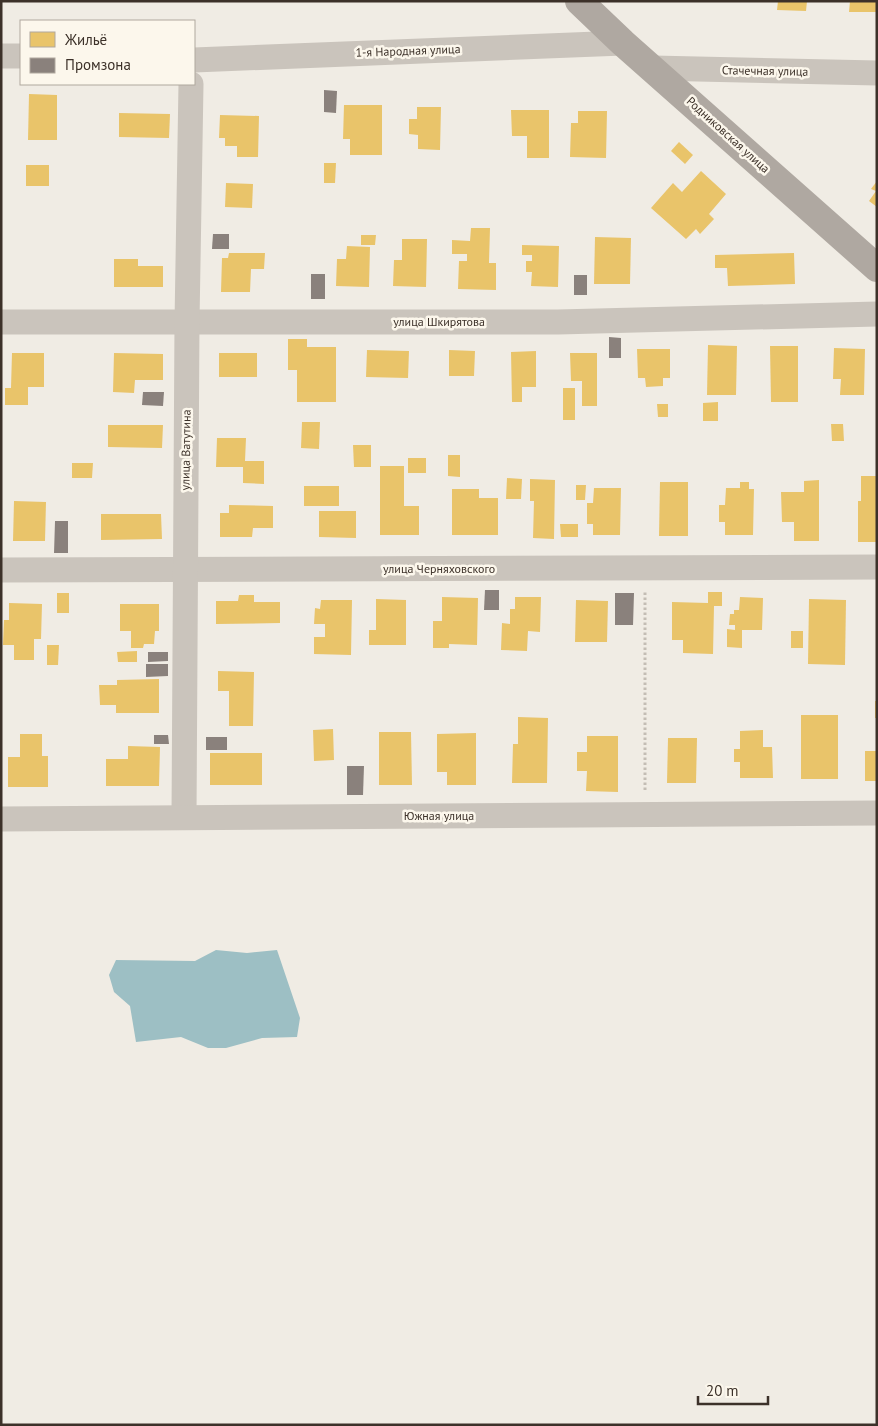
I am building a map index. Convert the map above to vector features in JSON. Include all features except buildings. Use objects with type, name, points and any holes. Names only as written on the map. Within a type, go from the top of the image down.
[{"type":"main road","name":"Родниковская улица","points":[[579,1],[623,43],[877,268]]},
{"type":"street","name":"1-я Народная улица","points":[[195,60],[623,43]]},
{"type":"street","points":[[1,56],[20,56]]},
{"type":"street","name":"Стачечная улица","points":[[653,68],[877,73]]},
{"type":"street","name":"улица Ватутина","points":[[184,817],[187,322],[191,85]]},
{"type":"street","name":"улица Шкирятова","points":[[1,322],[558,322],[877,314]]},
{"type":"street","name":"улица Черняховского","points":[[1,570],[185,568],[645,570],[877,567]]},
{"type":"street","name":"Южная улица","points":[[1,819],[877,813]]},
{"type":"path","points":[[645,570],[645,816]]},
{"type":"water","points":[[216,950],[247,953],[277,950],[300,1018],[297,1037],[262,1038],[226,1048],[208,1048],[181,1037],[136,1042],[130,1006],[114,992],[109,975],[116,960],[195,961]]}]
